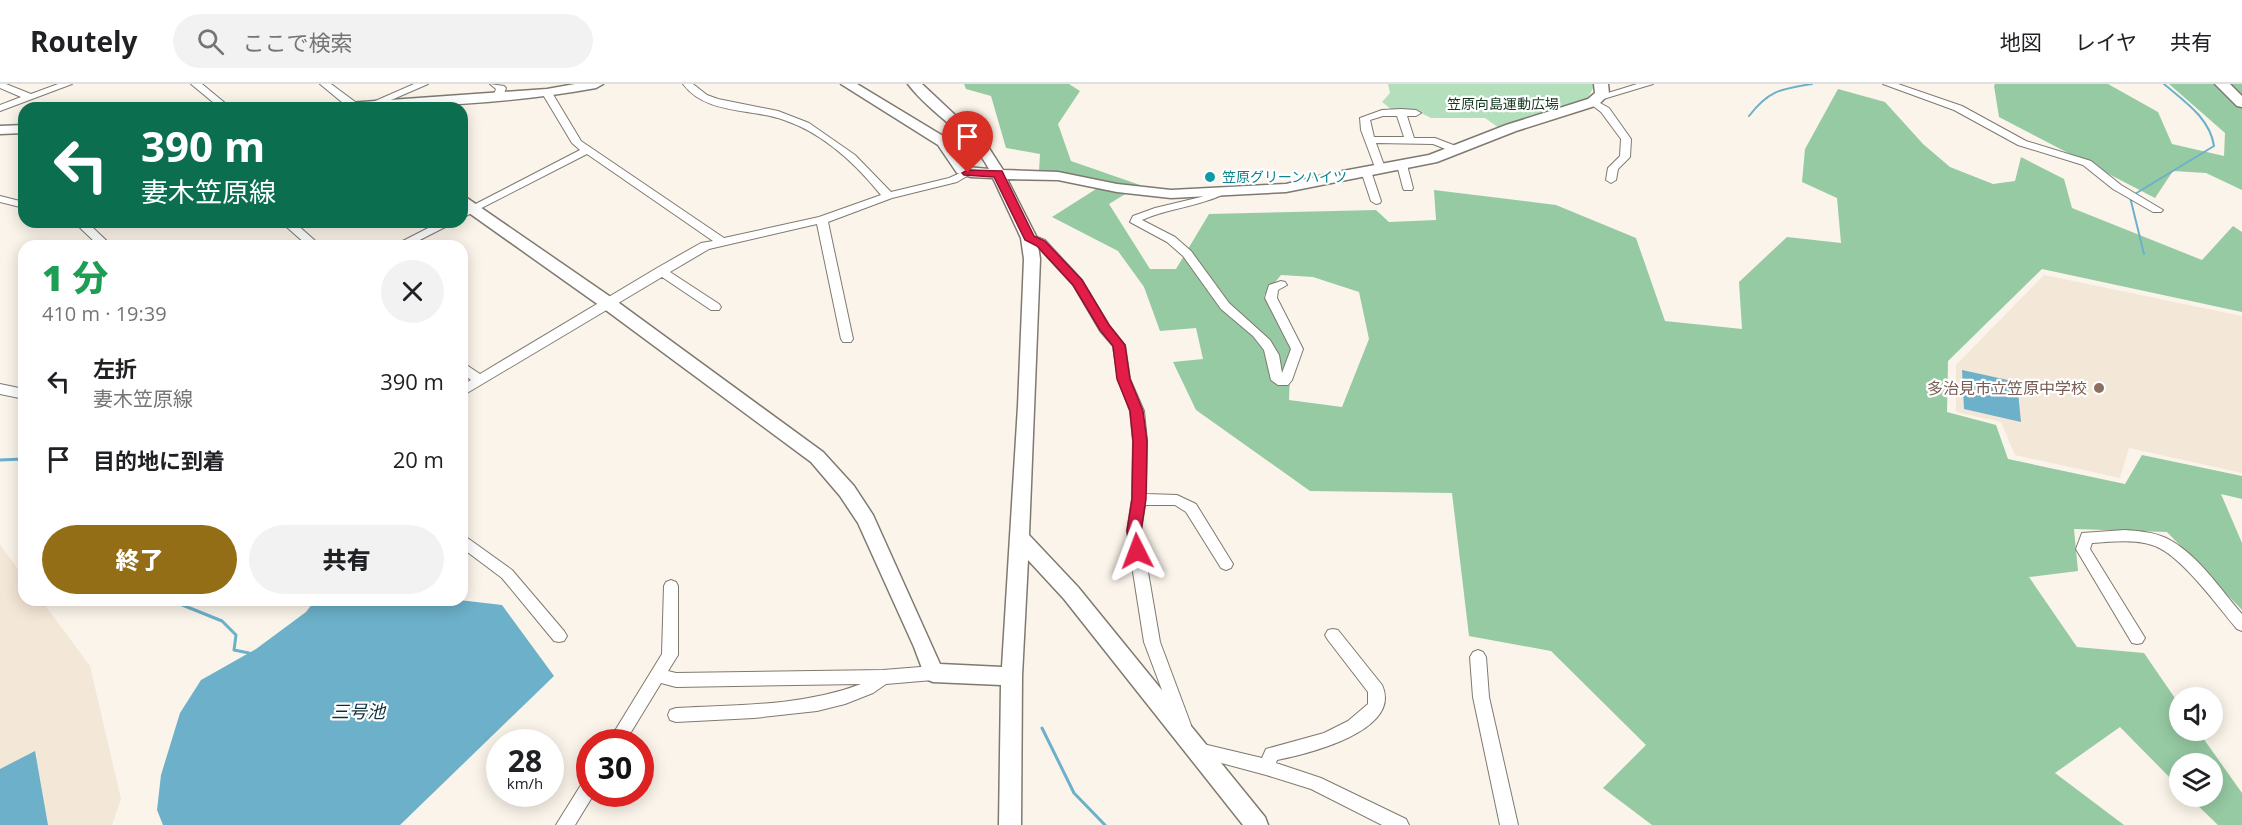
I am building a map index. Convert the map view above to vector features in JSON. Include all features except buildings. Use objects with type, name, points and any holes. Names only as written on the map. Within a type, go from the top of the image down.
[{"type":"street","points":[[0,108],[67,84]]},
{"type":"street","points":[[196,84],[218,102]]},
{"type":"street","points":[[325,84],[348,102]]},
{"type":"street","points":[[378,102],[423,84]]},
{"type":"street","points":[[396,102],[496,90],[547,93],[596,84]]},
{"type":"street","points":[[688,84],[691,90],[706,98],[737,107],[774,113],[823,136],[858,161],[888,196]]},
{"type":"street","points":[[848,84],[943,142],[951,151],[958,167],[968,173]]},
{"type":"street","points":[[915,84],[940,111],[985,150],[1029,238],[1032,259],[1032,322],[1012,676],[1010,825]]},
{"type":"street","points":[[468,387],[705,246],[822,220],[888,196],[953,180],[968,173],[1058,176],[1117,188],[1171,194],[1286,188],[1402,165],[1457,150],[1598,94],[1648,84]]},
{"type":"street","points":[[1888,84],[1958,108],[2022,142],[2087,164],[2117,187],[2157,210]]},
{"type":"street","points":[[2222,84],[2242,103]]},
{"type":"street","points":[[0,85],[30,97]]},
{"type":"street","points":[[547,93],[577,143],[721,241]]},
{"type":"street","points":[[1598,94],[1605,110],[1626,139],[1625,157],[1613,168],[1611,180]]},
{"type":"street","points":[[1401,112],[1410,141]]},
{"type":"street","points":[[1376,201],[1370,140],[1365,118],[1382,113],[1416,113]]},
{"type":"street","points":[[0,130],[18,129]]},
{"type":"street","points":[[1370,140],[1440,142],[1457,150]]},
{"type":"street","points":[[468,208],[587,150]]},
{"type":"street","points":[[1402,165],[1408,188]]},
{"type":"street","points":[[1220,192],[1188,205],[1144,214],[1137,218],[1136,222],[1172,240],[1195,261],[1211,289],[1226,307],[1265,342],[1276,360],[1276,377],[1283,382],[1286,380],[1297,349],[1271,298],[1273,288],[1281,285]]},
{"type":"street","points":[[0,199],[18,204]]},
{"type":"street","points":[[468,210],[609,304],[799,441],[833,473],[866,520],[924,647],[933,673]]},
{"type":"street","points":[[822,220],[847,339]]},
{"type":"street","points":[[86,228],[100,240]]},
{"type":"street","points":[[294,228],[308,240]]},
{"type":"street","points":[[411,240],[436,228]]},
{"type":"street","points":[[1029,238],[1041,243],[1078,283],[1104,327],[1119,345],[1124,379],[1137,411],[1140,441],[1139,499],[1134,531],[1152,642],[1192,742]]},
{"type":"street","points":[[662,271],[715,307]]},
{"type":"street","points":[[468,371],[479,380]]},
{"type":"street","points":[[0,389],[18,393]]},
{"type":"street","points":[[1139,499],[1178,500],[1191,508],[1227,564]]},
{"type":"street","points":[[2137,638],[2083,549],[2087,537],[2126,536],[2159,541],[2175,550],[2242,625]]},
{"type":"street","points":[[1020,538],[1071,593],[1257,825]]},
{"type":"street","points":[[468,545],[507,574],[559,636]]},
{"type":"street","points":[[624,729],[670,655],[671,586]]},
{"type":"street","points":[[1266,766],[1272,754],[1311,747],[1363,722],[1376,707],[1376,690],[1333,635]]},
{"type":"street","points":[[1478,657],[1481,698],[1509,825]]},
{"type":"street","points":[[658,676],[676,680],[883,677],[933,673],[1012,676]]},
{"type":"street","points":[[676,715],[815,705],[875,686],[883,677]]},
{"type":"street","points":[[1192,742],[1315,783],[1400,825]]},
{"type":"street","points":[[564,825],[576,807]]},
{"type":"shaded area","name":"多治見市立笠原中学校","points":[[2044,275],[2242,316],[2242,473],[2129,448],[2120,478],[2015,455],[2001,422],[1956,412],[1956,365]]},
{"type":"shaded area","points":[[0,545],[18,569],[18,606],[45,606],[90,666],[121,799],[112,825],[0,825]]},
{"type":"green space","points":[[964,84],[1069,84],[1080,91],[1058,124],[1071,161],[1140,185],[1109,204],[1150,269],[1176,269],[1209,214],[1376,210],[1389,222],[1436,220],[1434,190],[1556,205],[1636,238],[1665,321],[1742,329],[1739,282],[1787,237],[1841,243],[1837,198],[1802,182],[1805,149],[1838,89],[1885,102],[1923,144],[1950,167],[1993,184],[2015,181],[2021,157],[2064,179],[2072,208],[2202,260],[2233,226],[2242,232],[2242,312],[2042,269],[1948,361],[1947,412],[1996,425],[2008,459],[2125,484],[2142,455],[2242,476],[2242,499],[2221,494],[2242,543],[2242,610],[2167,532],[2074,529],[2078,571],[2029,577],[2077,647],[2144,653],[2169,689],[2169,741],[2205,741],[2214,753],[2169,753],[2169,777],[2120,727],[2055,773],[2124,825],[1652,825],[1603,788],[1646,745],[1551,651],[1469,636],[1452,493],[1310,491],[1196,410],[1173,362],[1203,359],[1196,328],[1160,331],[1144,287],[1118,251],[1052,217],[1096,189],[1039,171],[1040,154],[1006,148],[991,96],[966,89]],"holes":[[[1281,275],[1313,277],[1359,292],[1369,339],[1342,407],[1289,400],[1291,348],[1264,296]]]},
{"type":"green space","name":"笠原向島運動広場","points":[[1388,84],[1595,85],[1587,99],[1499,128],[1485,118],[1431,118],[1421,113],[1391,109],[1382,102],[1390,93]]},
{"type":"green space","points":[[1995,84],[2108,84],[2158,112],[2172,144],[2224,156],[2225,133],[2169,84],[2242,84],[2242,190],[2206,173],[2173,171],[2155,198],[1999,117]]},
{"type":"green space","points":[[2223,766],[2242,793],[2242,825],[2218,825],[2199,807],[2223,807]]},
{"type":"water","points":[[1962,370],[2017,382],[2021,422],[1964,409]]},
{"type":"water","name":"三号池","points":[[468,601],[502,605],[554,676],[499,729],[486,729],[486,742],[400,825],[163,825],[157,810],[161,775],[180,713],[201,680],[256,649],[306,612],[310,606],[468,606]]},
{"type":"water","points":[[35,751],[48,825],[0,825],[0,769]]},
{"type":"waterway","points":[[1749,116],[1756,107],[1776,92],[1812,84]]},
{"type":"waterway","points":[[2144,254],[2130,197],[2214,146],[2212,136],[2202,119],[2164,84]]},
{"type":"waterway","points":[[0,460],[18,459]]},
{"type":"waterway","points":[[185,606],[222,621],[236,635],[234,650],[249,653]]},
{"type":"waterway","points":[[1042,728],[1074,793],[1105,825]]},
{"type":"place","name":"笠原グリーンハイツ","points":[[1210,177]]},
{"type":"place","name":"多治見市立笠原中学校","points":[[2099,388]]},
{"type":"route","points":[[968,173],[998,174],[1029,238],[1041,243],[1078,283],[1104,327],[1119,345],[1124,379],[1137,411],[1140,441],[1139,499],[1134,531],[1137,551]]}]
